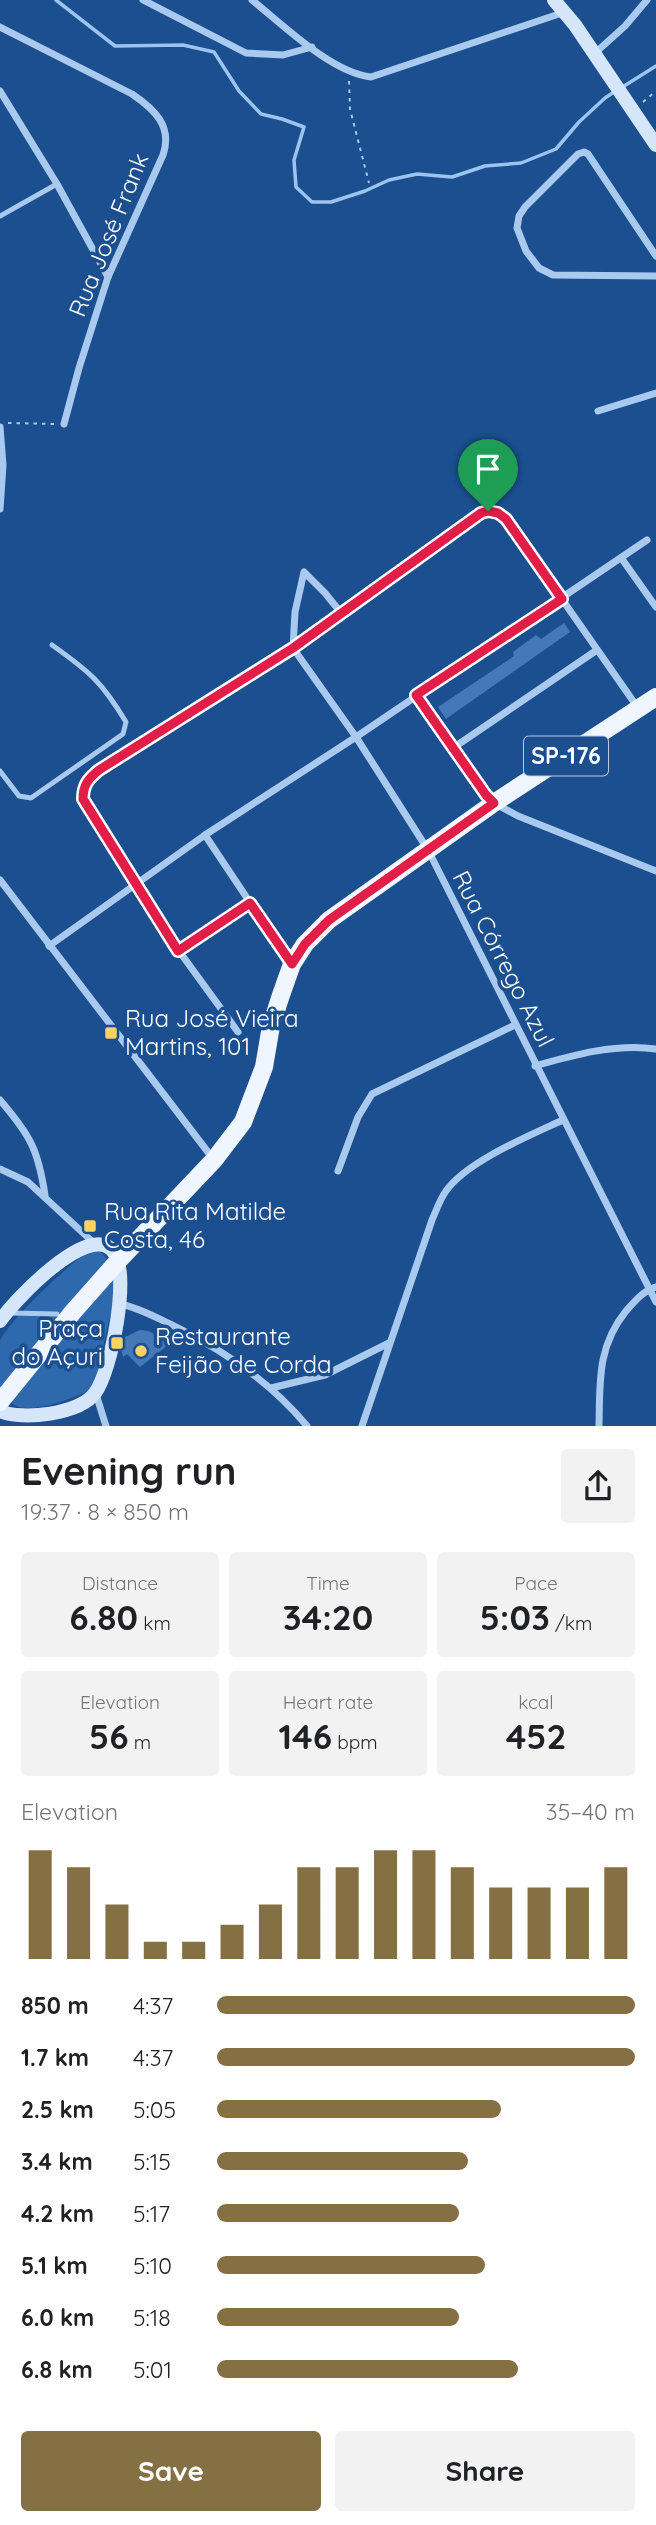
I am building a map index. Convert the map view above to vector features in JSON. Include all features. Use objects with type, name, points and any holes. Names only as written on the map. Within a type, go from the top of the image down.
[{"type":"main road","name":"SP-176","points":[[0,1402],[118,1261],[214,1160],[243,1122],[264,1067],[271,1026],[292,964],[305,944],[329,920],[494,803],[656,697]]},
{"type":"street","points":[[143,0],[246,53],[283,55],[312,47]]},
{"type":"street","points":[[253,0],[312,47],[351,72],[371,77],[566,12]]},
{"type":"street","points":[[554,0],[566,12],[656,145]]},
{"type":"street","points":[[594,54],[625,26],[647,0]]},
{"type":"street","name":"Rua José Frank","points":[[0,27],[132,94],[151,107],[160,118],[167,141],[108,277],[64,424]]},
{"type":"street","points":[[0,91],[57,184],[108,277]]},
{"type":"street","points":[[656,256],[588,155],[583,152],[549,182],[519,216],[517,228],[526,251],[539,268],[553,275],[656,276]]},
{"type":"street","points":[[598,411],[656,393]]},
{"type":"street","points":[[0,425],[3,466],[0,509]]},
{"type":"street","points":[[238,1032],[178,951],[83,799],[87,780],[99,770],[293,648],[481,513],[488,511],[498,513],[506,519],[639,709]]},
{"type":"street","points":[[49,946],[205,835],[356,737],[647,540]]},
{"type":"street","points":[[622,559],[656,607]]},
{"type":"street","points":[[293,648],[295,612],[304,572],[342,614]]},
{"type":"street","name":"Rua Córrego Azul","points":[[293,648],[356,737],[428,850],[535,1066],[653,1288],[656,1302]]},
{"type":"street","points":[[453,748],[597,650]]},
{"type":"street","points":[[416,695],[494,803],[518,816],[656,872]]},
{"type":"street","points":[[205,835],[292,964]]},
{"type":"street","points":[[0,880],[214,1160]]},
{"type":"street","points":[[178,951],[250,903]]},
{"type":"street","points":[[338,1171],[358,1117],[372,1094],[515,1025]]},
{"type":"street","points":[[535,1066],[610,1049],[656,1049]]},
{"type":"street","points":[[0,1100],[27,1133],[35,1149],[46,1196]]},
{"type":"street","points":[[362,1426],[432,1220],[446,1191],[458,1177],[488,1158],[563,1120]]},
{"type":"street","points":[[0,1169],[12,1172],[46,1196],[94,1244]]},
{"type":"street","points":[[2,1315],[52,1268],[84,1247],[94,1244],[111,1248],[121,1271],[120,1304],[96,1393],[106,1426]]},
{"type":"street","points":[[600,1426],[603,1351],[613,1327],[632,1304],[653,1288]]},
{"type":"street","points":[[120,1304],[147,1312],[232,1358],[271,1388],[307,1426]]},
{"type":"street","points":[[271,1388],[326,1375],[390,1343]]},
{"type":"street","points":[[0,1411],[25,1417],[49,1414],[81,1404],[96,1393]]},
{"type":"lane","points":[[0,216],[57,184]]},
{"type":"lane","points":[[0,771],[19,796],[31,798],[123,734],[126,728],[126,722],[108,691],[96,678],[52,645]]},
{"type":"lane","points":[[2,1315],[57,1314]]},
{"type":"path","points":[[351,72],[348,87],[350,109],[369,183]]},
{"type":"path","points":[[632,110],[656,91]]},
{"type":"path","points":[[0,425],[64,424]]},
{"type":"shaded area","points":[[92,1249],[102,1253],[109,1262],[117,1298],[94,1388],[47,1406],[17,1406],[0,1395],[0,1341],[15,1320],[42,1292]]},
{"type":"building","points":[[564,623],[570,632],[446,719],[438,707],[514,656],[513,652],[536,635],[541,639]]},
{"type":"building","name":"Restaurante Feijão de Corda","points":[[140,1330],[172,1342],[140,1367],[127,1354],[123,1357],[121,1349],[125,1337]]},
{"type":"waterway","points":[[56,0],[115,46],[183,45],[214,52],[239,91],[261,114],[304,127],[294,160],[296,187],[312,202],[331,202],[389,180],[417,174],[452,177],[485,166],[521,163],[556,149],[579,122],[614,92]]},
{"type":"waterway","points":[[621,88],[656,66]]},
{"type":"place","name":"Rua José Vieira Martins, 101","points":[[111,1033]]},
{"type":"place","name":"Rua Rita Matilde Costa, 46","points":[[90,1226]]},
{"type":"place","name":"Praça do Açuri","points":[[117,1343]]},
{"type":"place","name":"Restaurante Feijão de Corda","points":[[141,1351]]},
{"type":"route","points":[[488,511],[498,513],[506,519],[562,599],[416,695],[494,803],[329,920],[305,944],[292,964],[250,903],[178,951],[83,799],[87,780],[293,648],[481,513],[488,511]]}]
